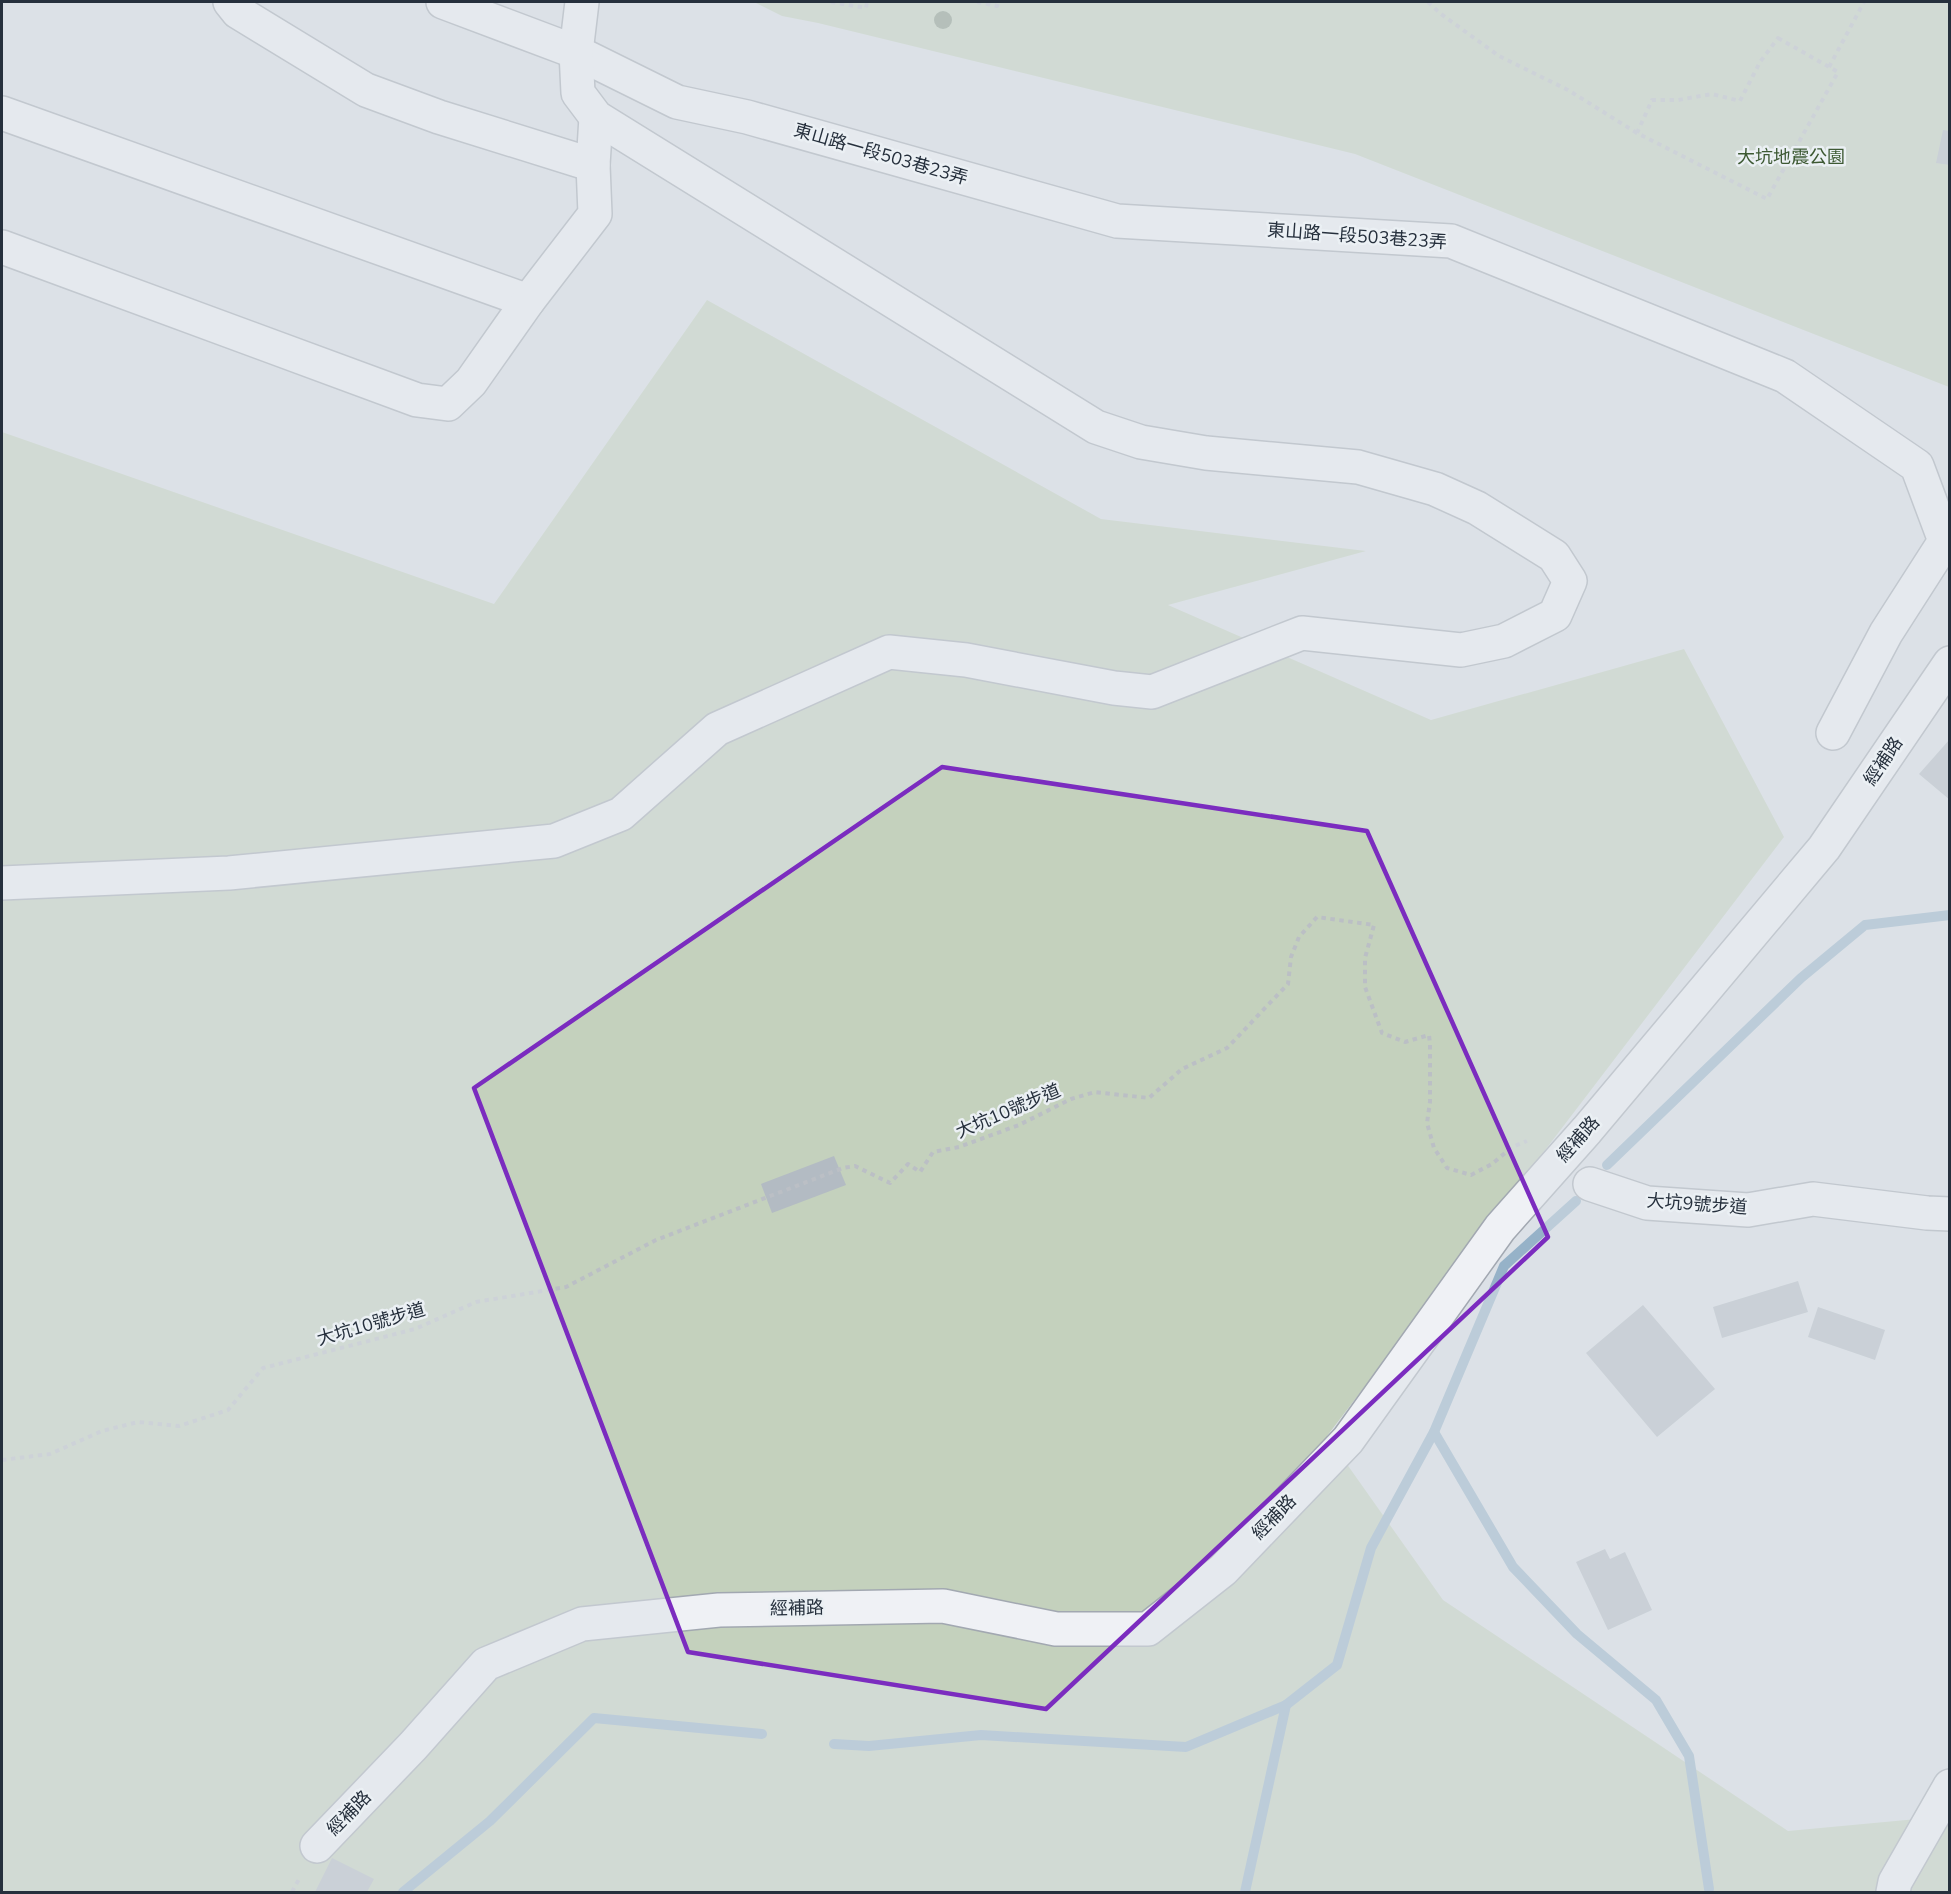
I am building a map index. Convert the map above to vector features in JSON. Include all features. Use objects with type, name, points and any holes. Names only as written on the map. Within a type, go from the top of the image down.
[{"type":"street","points":[[230,2],[238,12],[366,90],[439,117],[593,165]]},
{"type":"street","points":[[443,2],[576,52]]},
{"type":"street","points":[[2,883],[229,873],[554,841],[621,814],[717,729],[889,652],[966,660],[1114,688],[1152,692],[1302,633],[1461,650],[1504,641],[1555,615],[1570,581],[1554,556],[1477,508],[1435,489],[1358,468],[1195,451],[1141,442],[1095,427],[596,117],[578,93],[576,52],[582,2]]},
{"type":"street","name":"東山路一段503巷23弄","points":[[576,52],[677,102],[747,117],[1117,221],[1451,241],[1785,376],[1917,466],[1945,541],[1886,633],[1833,733]]},
{"type":"street","points":[[2,113],[528,301]]},
{"type":"street","points":[[2,247],[417,400],[448,404],[471,382],[528,301],[595,214],[593,165],[596,117]]},
{"type":"street","name":"經補路","points":[[317,1846],[413,1746],[486,1664],[582,1624],[719,1610],[944,1606],[1056,1629],[1148,1629],[1223,1570],[1348,1440],[1500,1228],[1824,848],[1950,663]]},
{"type":"street","name":"大坑9號步道","points":[[1590,1184],[1647,1203],[1748,1210],[1813,1199],[1927,1214],[1950,1214]]},
{"type":"street","points":[[1893,1893],[1894,1882],[1950,1786]]},
{"type":"path","points":[[831,2],[866,8],[867,2]]},
{"type":"path","points":[[977,2],[997,6],[998,2]]},
{"type":"path","points":[[1428,2],[1499,56],[1568,90],[1637,133],[1767,199],[1838,72],[1778,38],[1760,62],[1740,101],[1712,94],[1678,100],[1652,100],[1637,133]]},
{"type":"path","points":[[1829,68],[1864,2]]},
{"type":"path","name":"大坑10號步道","points":[[2,1460],[50,1454],[102,1431],[138,1422],[179,1426],[228,1410],[263,1368],[415,1329],[476,1302],[566,1287],[656,1240],[843,1168],[855,1166],[890,1183],[908,1164],[920,1172],[933,1152],[959,1147],[1019,1125],[1071,1099],[1095,1092],[1149,1098],[1182,1069],[1227,1048],[1288,984],[1291,957],[1299,937],[1317,917],[1374,925],[1365,958],[1365,987],[1382,1033],[1405,1042],[1429,1035],[1431,1044],[1430,1102],[1427,1124],[1434,1148],[1447,1168],[1471,1176],[1492,1164],[1512,1147],[1534,1138],[1566,1153]]},
{"type":"highlighted area","points":[[942,767],[1367,831],[1548,1237],[1046,1709],[688,1652],[474,1088]]},
{"type":"green space","name":"大坑地震公園","points":[[754,2],[1949,2],[1949,387],[1355,154],[782,16]]},
{"type":"green space","points":[[707,300],[1101,519],[1366,551],[1168,605],[1431,720],[1684,649],[1784,837],[1327,1436],[1443,1600],[1788,1831],[1949,1816],[1949,1892],[2,1892],[2,432],[494,604]]},
{"type":"building","points":[[1943,130],[1950,131],[1950,165],[1936,163]]},
{"type":"building","points":[[1950,739],[1950,800],[1919,774]]},
{"type":"building","points":[[834,1156],[846,1185],[772,1213],[761,1184]]},
{"type":"building","points":[[1798,1281],[1808,1312],[1722,1338],[1713,1307]]},
{"type":"building","points":[[1643,1305],[1715,1389],[1657,1437],[1586,1353]]},
{"type":"building","points":[[1818,1307],[1885,1330],[1875,1360],[1808,1337]]},
{"type":"building","points":[[1605,1549],[1610,1559],[1625,1552],[1652,1610],[1608,1630],[1576,1562]]},
{"type":"building","points":[[332,1858],[374,1879],[367,1892],[315,1892]]},
{"type":"waterway","points":[[1607,1165],[1801,978],[1865,925],[1950,915]]},
{"type":"waterway","points":[[834,1744],[869,1746],[981,1735],[1186,1747],[1286,1705],[1337,1665],[1371,1548],[1434,1432],[1504,1266],[1576,1201]]},
{"type":"waterway","points":[[1434,1432],[1513,1567],[1577,1634],[1656,1700],[1689,1756],[1709,1889]]},
{"type":"waterway","points":[[1245,1892],[1286,1705]]},
{"type":"waterway","points":[[403,1892],[490,1821],[594,1718],[762,1734]]}]
